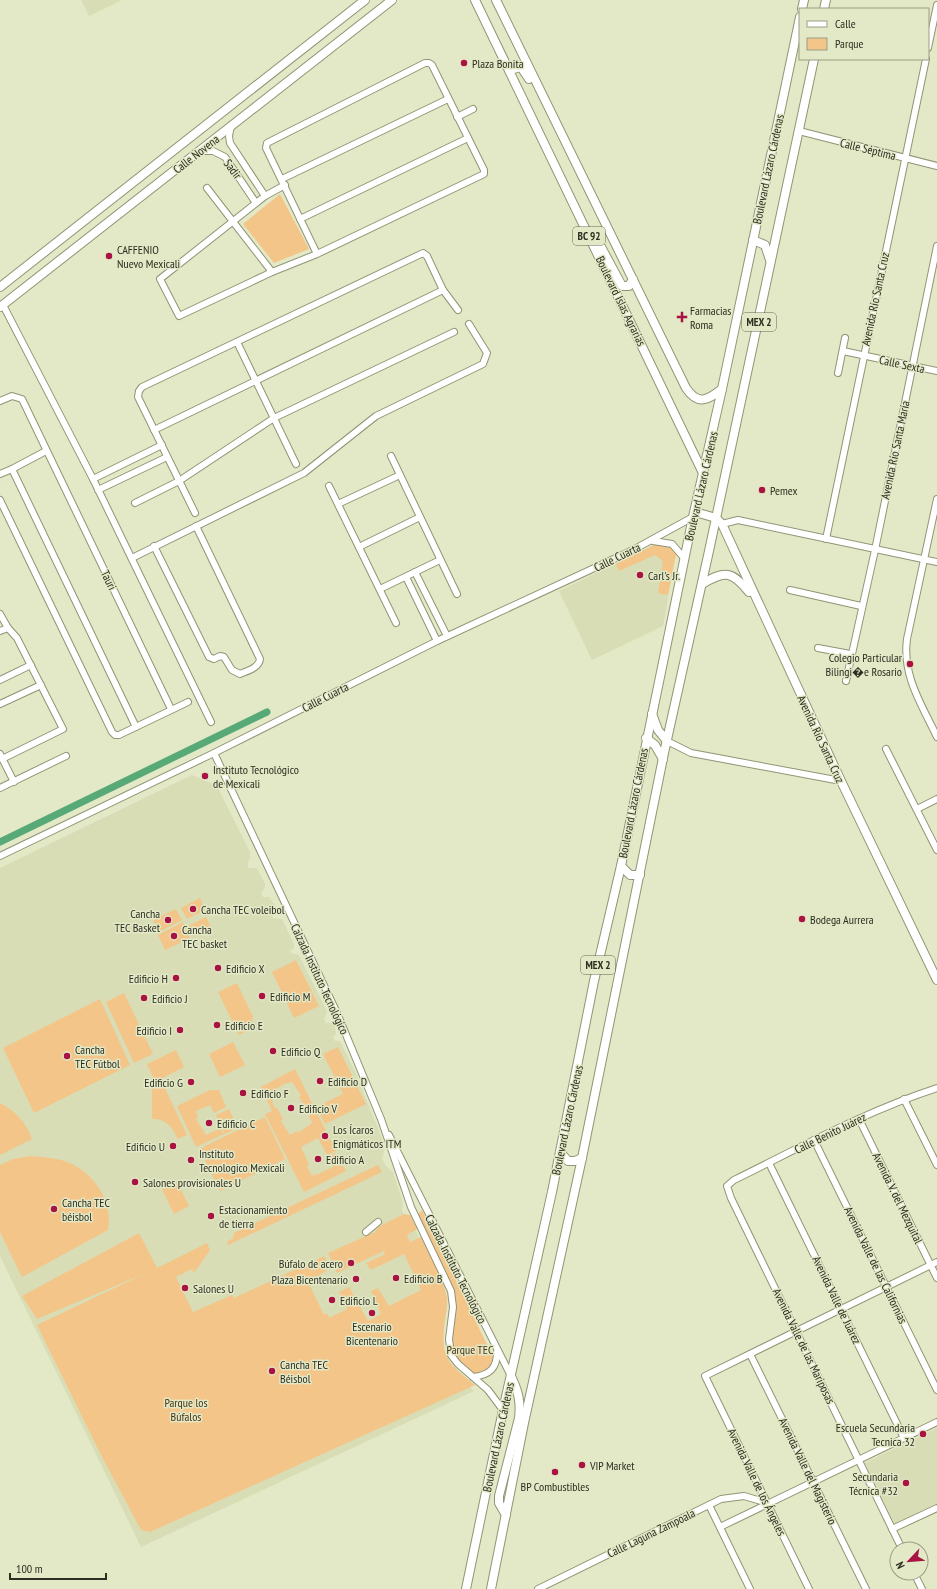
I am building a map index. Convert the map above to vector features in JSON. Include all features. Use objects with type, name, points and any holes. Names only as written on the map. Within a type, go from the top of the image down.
[{"type":"main road","name":"Calle Novena","points":[[0,287],[364,0]]},
{"type":"main road","name":"Calle Novena","points":[[1,304],[200,151],[392,0]]},
{"type":"main road","name":"Boulevard Islas Agrarias","points":[[476,0],[703,473]]},
{"type":"main road","name":"Boulevard Islas Agrarias","points":[[496,0],[689,393],[695,399],[701,400],[710,398],[722,389]]},
{"type":"main road","name":"Boulevard Lázaro Cárdenas","points":[[466,1589],[503,1410],[560,1152],[594,981],[621,866],[646,738],[722,389],[799,22]]},
{"type":"main road","name":"Boulevard Lázaro Cárdenas","points":[[491,1589],[540,1349],[582,1158],[663,759],[702,584],[719,521],[814,60]]},
{"type":"main road","points":[[510,70],[518,66],[522,67],[534,90],[544,98]]},
{"type":"main road","points":[[753,240],[765,245],[771,263]]},
{"type":"main road","points":[[592,241],[600,245],[622,286],[629,286],[632,279]]},
{"type":"main road","points":[[694,515],[719,521]]},
{"type":"main road","name":"Avenida Río Santa Cruz","points":[[719,521],[841,781],[937,980]]},
{"type":"main road","points":[[702,584],[719,575],[734,576],[742,583],[759,605]]},
{"type":"main road","points":[[652,713],[658,730],[667,741]]},
{"type":"main road","points":[[646,738],[655,745],[663,759]]},
{"type":"main road","points":[[621,866],[630,875],[640,875]]},
{"type":"main road","points":[[560,1152],[568,1161],[575,1162],[582,1158]]},
{"type":"main road","points":[[506,1515],[499,1503],[499,1496],[519,1418],[520,1407],[518,1391],[511,1376]]},
{"type":"street","points":[[929,43],[937,5]]},
{"type":"street","name":"Avenida Río Santa Cruz","points":[[826,539],[926,60]]},
{"type":"street","points":[[317,254],[283,182],[266,148],[270,140],[425,63],[432,65],[484,170],[484,174],[317,254],[272,272],[179,316],[160,279],[283,182],[448,99]]},
{"type":"street","points":[[457,116],[473,109]]},
{"type":"street","name":"Sadir","points":[[231,126],[229,136],[230,143],[265,196]]},
{"type":"street","name":"Calle Séptima","points":[[799,131],[937,166]]},
{"type":"street","points":[[300,219],[468,138]]},
{"type":"street","name":"Sadir","points":[[200,151],[213,151],[225,157],[256,203]]},
{"type":"street","points":[[207,188],[272,272]]},
{"type":"street","name":"Avenida Río Santa María","points":[[846,681],[850,654],[875,550],[937,246]]},
{"type":"street","points":[[194,513],[138,397],[139,391],[142,387],[423,253],[427,256],[443,290],[458,310]]},
{"type":"street","points":[[154,430],[443,290]]},
{"type":"street","points":[[1,304],[93,479],[211,722]]},
{"type":"street","points":[[132,558],[304,473],[376,416],[482,364],[487,353],[469,324]]},
{"type":"street","points":[[135,503],[179,481],[274,418],[454,332]]},
{"type":"street","points":[[838,374],[846,338]]},
{"type":"street","points":[[237,342],[296,464]]},
{"type":"street","name":"Calle Sexta","points":[[843,351],[937,371]]},
{"type":"street","name":"Tauri","points":[[0,402],[12,396],[22,399],[172,709]]},
{"type":"street","points":[[93,479],[162,445]]},
{"type":"street","points":[[0,474],[46,451]]},
{"type":"street","points":[[391,456],[457,594]]},
{"type":"street","points":[[98,490],[167,457]]},
{"type":"street","points":[[12,468],[136,727]]},
{"type":"street","points":[[338,504],[400,475]]},
{"type":"street","points":[[330,486],[396,623]]},
{"type":"street","points":[[937,499],[907,639],[906,659],[910,681],[937,737]]},
{"type":"street","points":[[0,500],[114,735],[118,735],[136,727],[188,702]]},
{"type":"street","name":"Calle Cuarta","points":[[0,856],[214,753],[447,636],[651,541],[694,515]]},
{"type":"street","points":[[359,546],[420,517]]},
{"type":"street","points":[[719,521],[738,520],[937,562]]},
{"type":"street","points":[[154,546],[209,657],[211,659],[224,657],[232,670],[240,674],[260,663],[260,658],[196,526]]},
{"type":"street","name":"Calle Cuarta","points":[[651,541],[672,544],[685,559]]},
{"type":"street","points":[[380,589],[440,560]]},
{"type":"street","points":[[415,572],[447,636]]},
{"type":"street","points":[[406,577],[437,641]]},
{"type":"street","points":[[790,590],[861,606]]},
{"type":"street","points":[[0,614],[8,628],[17,638],[63,729],[1,757],[14,782]]},
{"type":"street","points":[[0,632],[8,628]]},
{"type":"street","points":[[818,648],[850,654]]},
{"type":"street","points":[[0,680],[31,664]]},
{"type":"street","points":[[0,704],[41,685]]},
{"type":"street","points":[[667,741],[697,755],[841,781]]},
{"type":"street","points":[[886,749],[937,850]]},
{"type":"street","name":"Calzada Instituto Tecnológico","points":[[214,753],[337,1013],[381,1119],[413,1213],[452,1295],[453,1306],[448,1340],[451,1355],[458,1364],[488,1390],[503,1410]]},
{"type":"street","points":[[0,788],[66,756]]},
{"type":"street","points":[[917,809],[937,799]]},
{"type":"street","name":"Calle Benito Juárez","points":[[727,1186],[730,1182],[769,1162],[859,1119],[904,1099],[937,1088]]},
{"type":"street","points":[[904,1099],[937,1165]]},
{"type":"street","name":"Calzada Instituto Tecnológico","points":[[381,1119],[511,1376]]},
{"type":"street","name":"Avenida V. del Mezquital","points":[[859,1119],[937,1278]]},
{"type":"street","name":"Avenida Valle de las Californias","points":[[814,1140],[937,1390]]},
{"type":"street","name":"Avenida Valle de Juárez","points":[[769,1162],[904,1438]]},
{"type":"street","name":"Avenida Valle de las Mariposas","points":[[727,1186],[731,1198],[898,1541]]},
{"type":"street","points":[[413,1213],[417,1208],[425,1207]]},
{"type":"street","points":[[366,1232],[378,1222]]},
{"type":"street","points":[[750,1354],[937,1262]]},
{"type":"street","points":[[473,1377],[484,1374],[494,1368],[497,1360],[497,1350]]},
{"type":"street","name":"Avenida Valle de los Ángeles","points":[[750,1354],[705,1376],[810,1589]]},
{"type":"street","name":"Avenida Valle del Magisterio","points":[[750,1354],[866,1589]]},
{"type":"street","points":[[720,1527],[937,1422]]},
{"type":"street","name":"Calle Laguna Zampoala","points":[[538,1589],[721,1499],[734,1496],[744,1496],[768,1503]]},
{"type":"street","points":[[709,1505],[750,1589]]},
{"type":"street","points":[[892,1529],[937,1508]]},
{"type":"shaded area","points":[[81,0],[122,0],[89,16]]},
{"type":"shaded area","points":[[656,544],[676,554],[663,626],[592,660],[559,591]]},
{"type":"shaded area","name":"Instituto Tecnologico Mexicali","points":[[192,775],[217,786],[250,852],[250,858],[247,864],[249,868],[257,868],[265,884],[265,888],[261,893],[263,897],[269,897],[275,905],[276,910],[272,915],[273,918],[282,919],[294,944],[294,948],[290,951],[291,953],[299,955],[325,1007],[327,1013],[324,1019],[326,1023],[333,1023],[336,1034],[333,1037],[335,1041],[340,1041],[355,1071],[382,1139],[384,1152],[382,1159],[386,1166],[393,1172],[403,1203],[402,1210],[404,1215],[409,1217],[443,1287],[437,1347],[462,1380],[474,1391],[141,1547],[0,1256],[0,868]]},
{"type":"shaded area","name":"Secundaria Técnica #32","points":[[937,1428],[937,1503],[895,1524],[865,1463]]},
{"type":"green space","points":[[280,194],[309,249],[274,263],[243,224]]},
{"type":"green space","points":[[656,544],[670,546],[676,554],[668,595],[658,593],[663,561],[655,555],[619,571],[616,564]]},
{"type":"green space","name":"Cancha TEC voleibol","points":[[200,898],[205,910],[187,919],[181,908]]},
{"type":"green space","name":"Cancha TEC Basket","points":[[176,909],[182,920],[159,932],[153,920]]},
{"type":"green space","name":"Cancha TEC voleibol","points":[[206,917],[211,928],[193,937],[188,926]]},
{"type":"green space","name":"Cancha TEC basket","points":[[183,922],[190,938],[165,950],[158,935]]},
{"type":"green space","points":[[296,960],[319,1006],[294,1018],[272,972]]},
{"type":"green space","points":[[237,983],[253,1017],[250,1029],[239,1035],[218,992]]},
{"type":"green space","points":[[124,993],[153,1054],[134,1063],[106,1002]]},
{"type":"green space","name":"Cancha TEC Fútbol","points":[[100,999],[130,1065],[34,1113],[3,1048]]},
{"type":"green space","points":[[233,1042],[245,1065],[220,1077],[209,1054]]},
{"type":"green space","points":[[338,1047],[366,1104],[325,1124],[316,1107],[343,1094],[323,1054]]},
{"type":"green space","points":[[176,1050],[184,1067],[155,1082],[147,1064]]},
{"type":"green space","points":[[295,1069],[336,1151],[327,1155],[318,1138],[301,1147],[309,1164],[307,1166],[312,1176],[333,1167],[329,1156],[335,1153],[346,1171],[304,1192],[265,1114],[272,1111],[261,1087]],"holes":[[[292,1082],[301,1095],[299,1097],[310,1115],[309,1116],[312,1123],[298,1133],[297,1131],[290,1135],[281,1121],[283,1119],[277,1108],[275,1108],[270,1093],[284,1084]]]},
{"type":"green space","points":[[161,1080],[187,1135],[178,1139],[168,1124],[162,1120],[152,1119],[152,1085]]},
{"type":"green space","points":[[210,1090],[219,1090],[226,1107],[214,1113],[210,1105],[196,1111],[198,1117],[196,1119],[206,1135],[221,1128],[224,1134],[196,1147],[177,1106]]},
{"type":"green space","points":[[0,1103],[11,1109],[20,1118],[30,1133],[32,1139],[0,1155]]},
{"type":"green space","points":[[229,1109],[238,1128],[225,1134],[216,1115]]},
{"type":"green space","points":[[265,1117],[285,1159],[220,1191],[199,1149]]},
{"type":"green space","name":"Cancha TEC béisbol","points":[[30,1156],[62,1160],[81,1169],[96,1183],[101,1192],[108,1210],[109,1220],[108,1230],[22,1277],[0,1232],[0,1165],[13,1159]]},
{"type":"green space","points":[[378,1165],[382,1172],[228,1245],[227,1242],[233,1238],[234,1233]]},
{"type":"green space","points":[[168,1179],[171,1184],[177,1182],[189,1206],[174,1214],[159,1183]]},
{"type":"green space","name":"Parque TEC","points":[[422,1210],[493,1357],[491,1366],[482,1372],[471,1375],[454,1355],[451,1339],[456,1313],[454,1290],[419,1219],[418,1214]]},
{"type":"green space","name":"Parque los Búfalos","points":[[404,1214],[410,1215],[417,1229],[407,1235],[410,1242],[421,1237],[439,1274],[447,1297],[444,1333],[445,1352],[452,1365],[475,1385],[150,1532],[141,1530],[101,1455],[37,1325],[146,1273],[37,1319],[22,1296],[139,1233],[157,1268],[207,1243],[210,1250],[194,1273],[192,1269],[176,1277],[193,1312],[232,1295],[234,1298],[324,1256],[331,1268],[311,1280],[313,1285],[310,1286],[324,1315],[327,1313],[329,1318],[347,1309],[339,1292],[349,1287],[368,1321],[381,1314],[371,1291],[378,1288],[389,1306],[421,1290],[404,1254],[371,1270],[366,1263],[385,1254],[384,1251],[337,1273],[328,1253],[375,1232],[378,1227]]},
{"type":"waterway","points":[[0,842],[267,712]]},
{"type":"place","name":"Plaza Bonita","points":[[464,63]]},
{"type":"place","name":"CAFFENIO Nuevo Mexicali","points":[[109,256]]},
{"type":"place","name":"Farmacias Roma","points":[[682,317]]},
{"type":"place","name":"Pemex","points":[[762,490]]},
{"type":"place","name":"Carl's Jr.","points":[[640,575]]},
{"type":"place","name":"Colegio Particular Bilingi�e Rosario","points":[[910,664]]},
{"type":"place","name":"Instituto Tecnológico de Mexicali","points":[[205,776]]},
{"type":"place","name":"Cancha TEC voleibol","points":[[193,909]]},
{"type":"place","name":"Bodega Aurrera","points":[[802,919]]},
{"type":"place","name":"Cancha TEC Basket","points":[[168,920]]},
{"type":"place","name":"Cancha TEC basket","points":[[174,936]]},
{"type":"place","name":"Edificio X","points":[[218,968]]},
{"type":"place","name":"Edificio H","points":[[176,978]]},
{"type":"place","name":"Edificio M","points":[[262,996]]},
{"type":"place","name":"Edificio J","points":[[144,998]]},
{"type":"place","name":"Edificio E","points":[[217,1025]]},
{"type":"place","name":"Edificio I","points":[[180,1030]]},
{"type":"place","name":"Edificio Q","points":[[273,1051]]},
{"type":"place","name":"Cancha TEC Fútbol","points":[[67,1056]]},
{"type":"place","name":"Edificio D","points":[[320,1081]]},
{"type":"place","name":"Edificio G","points":[[191,1082]]},
{"type":"place","name":"Edificio F","points":[[243,1093]]},
{"type":"place","name":"Edificio V","points":[[291,1108]]},
{"type":"place","name":"Edificio C","points":[[209,1123]]},
{"type":"place","name":"Los Ícaros Enigmáticos ITM","points":[[325,1136]]},
{"type":"place","name":"Edificio U","points":[[173,1146]]},
{"type":"place","name":"Edificio A","points":[[318,1159]]},
{"type":"place","name":"Instituto Tecnologico Mexicali","points":[[191,1160]]},
{"type":"place","name":"Salones provisionales U","points":[[135,1182]]},
{"type":"place","name":"Cancha TEC béisbol","points":[[54,1209]]},
{"type":"place","name":"Estacionamiento de tierra","points":[[211,1216]]},
{"type":"place","name":"Búfalo de acero","points":[[351,1263]]},
{"type":"place","name":"Edificio B","points":[[396,1278]]},
{"type":"place","name":"Plaza Bicentenario","points":[[356,1279]]},
{"type":"place","name":"Salones U","points":[[185,1288]]},
{"type":"place","name":"Edificio L","points":[[332,1300]]},
{"type":"place","name":"Escenario Bicentenario","points":[[372,1313]]},
{"type":"place","name":"Cancha TEC Béisbol","points":[[272,1371]]},
{"type":"place","name":"Escuela Secundaria Tecnica 32","points":[[923,1434]]},
{"type":"place","name":"VIP Market","points":[[582,1465]]},
{"type":"place","name":"BP Combustibles","points":[[555,1472]]},
{"type":"place","name":"Secundaria Técnica #32","points":[[906,1483]]}]
